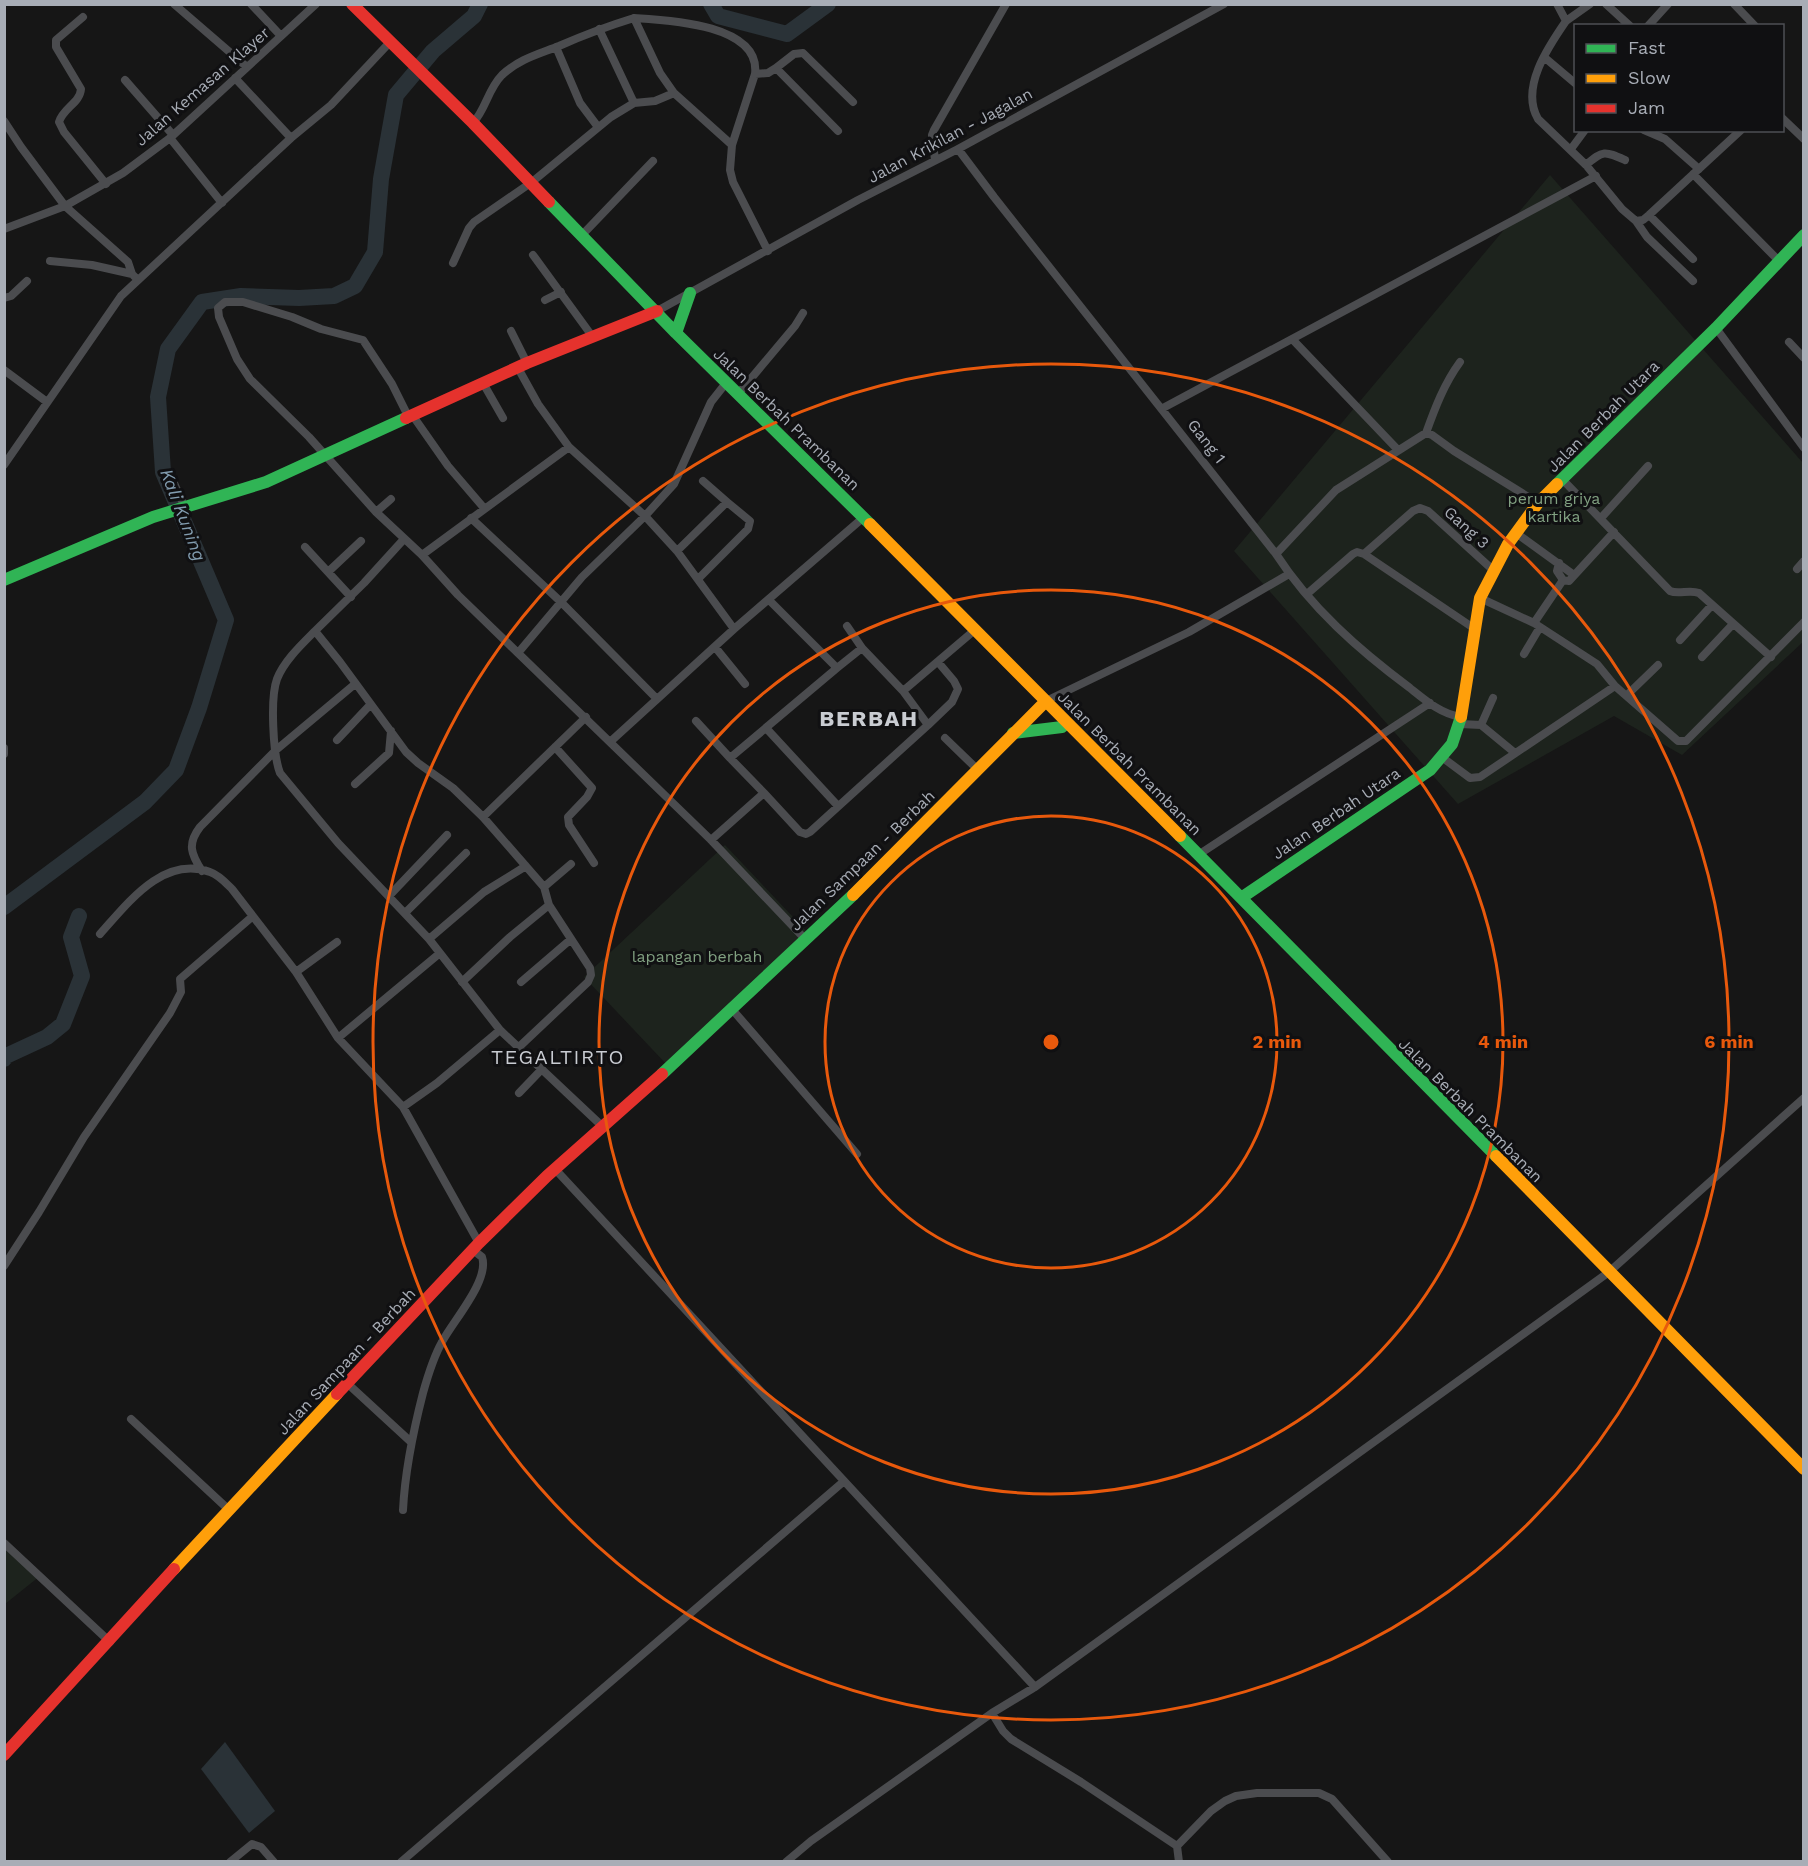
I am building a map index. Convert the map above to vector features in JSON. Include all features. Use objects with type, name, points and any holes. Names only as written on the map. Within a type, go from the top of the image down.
[{"type":"main road","name":"Jalan Berbah Prambanan","points":[[352,4],[532,182],[676,333],[976,629],[1066,723],[1803,1469]]},
{"type":"main road","name":"Jalan Berbah Utara","points":[[1240,898],[1430,770],[1443,758],[1455,740],[1461,721],[1480,598],[1493,570],[1516,533],[1538,503],[1716,328],[1803,235]]},
{"type":"main road","points":[[676,333],[690,293]]},
{"type":"main road","points":[[4,580],[153,517],[266,482],[523,366],[657,311]]},
{"type":"main road","name":"Jalan Sampaan - Berbah","points":[[4,1755],[228,1509],[476,1246],[555,1169],[669,1067],[671,1062],[899,851],[1046,701]]},
{"type":"main road","points":[[1013,733],[1062,727],[1066,723]]},
{"type":"street","points":[[250,4],[281,36]]},
{"type":"street","name":"Jalan Kemasan Klayer","points":[[4,229],[65,207],[106,184],[171,137],[316,4]]},
{"type":"street","points":[[935,160],[932,135],[934,130],[1006,4]]},
{"type":"street","name":"Jalan Krikilan - Jagalan","points":[[657,311],[858,200],[958,149],[1210,8],[1224,4]]},
{"type":"street","points":[[1557,4],[1566,21]]},
{"type":"street","points":[[1590,4],[1566,21],[1544,57],[1534,85],[1532,110],[1538,119],[1586,165],[1622,209],[1636,220],[1647,237],[1693,281]]},
{"type":"street","points":[[1606,4],[1628,24]]},
{"type":"street","points":[[1649,24],[1668,4]]},
{"type":"street","points":[[1734,4],[1753,24]]},
{"type":"street","points":[[175,5],[247,67]]},
{"type":"street","points":[[83,17],[56,40],[57,47],[81,88],[78,98],[62,114],[59,122],[64,132],[106,184]]},
{"type":"street","points":[[634,18],[660,73],[674,93],[732,145]]},
{"type":"street","points":[[473,123],[489,93],[502,76],[528,57],[599,29],[634,18],[698,24],[721,32],[740,44],[753,56],[756,63],[755,74],[732,145],[730,170],[732,182],[768,251]]},
{"type":"street","points":[[599,29],[634,103]]},
{"type":"street","points":[[4,465],[135,277],[331,105],[391,41]]},
{"type":"street","points":[[556,47],[580,103],[598,127]]},
{"type":"street","points":[[755,74],[768,74],[794,54],[803,53],[854,102]]},
{"type":"street","points":[[1544,57],[1574,83]]},
{"type":"street","points":[[776,68],[838,131]]},
{"type":"street","points":[[235,78],[291,138]]},
{"type":"street","points":[[125,80],[222,203]]},
{"type":"street","points":[[453,263],[474,222],[532,182],[598,127],[634,103],[655,101],[674,93]]},
{"type":"street","points":[[4,120],[65,207],[128,262],[135,277]]},
{"type":"street","points":[[1784,120],[1803,139]]},
{"type":"street","points":[[1571,149],[1584,132]]},
{"type":"street","points":[[1649,132],[1665,139],[1778,260]]},
{"type":"street","points":[[1636,220],[1643,220],[1649,215],[1739,132]]},
{"type":"street","name":"Gang 1","points":[[958,149],[1163,408],[1289,574],[1336,628],[1430,703],[1461,721]]},
{"type":"street","points":[[1586,165],[1599,154],[1608,152],[1625,160]]},
{"type":"street","points":[[583,234],[652,160]]},
{"type":"street","points":[[1163,408],[1596,176]]},
{"type":"street","points":[[1649,215],[1693,260]]},
{"type":"street","points":[[533,255],[592,336]]},
{"type":"street","points":[[50,261],[92,265],[135,277]]},
{"type":"street","points":[[4,298],[11,296],[27,282]]},
{"type":"street","points":[[545,300],[561,292]]},
{"type":"street","points":[[484,508],[448,466],[411,417],[363,340],[321,329],[243,302],[225,302],[218,308],[219,317],[237,359],[250,380],[326,456],[376,512],[422,555],[458,595],[711,840],[805,939]]},
{"type":"street","points":[[738,394],[795,326],[803,313]]},
{"type":"street","points":[[1716,328],[1803,448]]},
{"type":"street","points":[[511,331],[538,404],[570,447],[645,516],[677,551],[734,629]]},
{"type":"street","points":[[1294,341],[1398,450]]},
{"type":"street","points":[[1789,342],[1803,358]]},
{"type":"street","points":[[1276,554],[1336,490],[1426,433],[1435,406],[1460,362]]},
{"type":"street","points":[[4,370],[47,402]]},
{"type":"street","points":[[518,653],[582,577],[645,516],[674,484],[711,402],[726,383]]},
{"type":"street","points":[[483,384],[503,418]]},
{"type":"street","points":[[1426,433],[1538,503]]},
{"type":"street","points":[[422,555],[570,447]]},
{"type":"street","points":[[1601,519],[1648,466]]},
{"type":"street","points":[[1562,480],[1670,591],[1699,593],[1771,657]]},
{"type":"street","points":[[698,579],[750,525],[750,521],[703,481]]},
{"type":"street","points":[[174,483],[185,508]]},
{"type":"street","points":[[376,512],[391,499]]},
{"type":"street","points":[[677,551],[727,502]]},
{"type":"street","name":"Gang 3","points":[[1364,554],[1413,511],[1420,508],[1428,511],[1493,570]]},
{"type":"street","points":[[610,742],[734,629],[864,517]]},
{"type":"street","points":[[471,518],[561,602],[657,699]]},
{"type":"street","points":[[1559,563],[1557,571],[1563,580],[1569,581],[1614,532]]},
{"type":"street","points":[[1516,533],[1574,575]]},
{"type":"street","points":[[404,539],[351,597],[295,651],[277,680],[273,714],[276,762],[280,773],[291,788],[338,843],[429,939],[500,1030],[602,1126]]},
{"type":"street","points":[[328,572],[361,541]]},
{"type":"street","points":[[305,547],[351,597]]},
{"type":"street","points":[[1307,594],[1357,552],[1364,554],[1475,629]]},
{"type":"street","points":[[1797,568],[1803,561]]},
{"type":"street","points":[[1046,701],[1190,632],[1289,574]]},
{"type":"street","points":[[1524,654],[1537,625],[1563,580]]},
{"type":"street","points":[[1480,598],[1537,625],[1597,664],[1616,686],[1682,743],[1689,739],[1803,622]]},
{"type":"street","points":[[769,600],[837,668]]},
{"type":"street","points":[[1680,640],[1712,605]]},
{"type":"street","points":[[1702,657],[1733,624]]},
{"type":"street","points":[[847,626],[862,648],[903,691],[928,725]]},
{"type":"street","points":[[903,691],[976,629]]},
{"type":"street","points":[[315,631],[406,752],[453,788],[483,817],[544,887],[549,905],[590,968],[591,975],[588,982],[519,1047]]},
{"type":"street","points":[[715,646],[745,684]]},
{"type":"street","points":[[730,758],[862,648]]},
{"type":"street","points":[[696,721],[803,834],[814,829],[952,702],[958,689],[938,662]]},
{"type":"street","points":[[1627,695],[1658,666]]},
{"type":"street","points":[[202,871],[191,846],[193,836],[276,750],[355,684]]},
{"type":"street","points":[[1443,758],[1470,778],[1479,777],[1616,686]]},
{"type":"street","points":[[1481,725],[1492,698]]},
{"type":"street","points":[[1198,855],[1430,703]]},
{"type":"street","points":[[337,740],[370,705]]},
{"type":"street","points":[[483,817],[586,717]]},
{"type":"street","points":[[1461,721],[1481,725],[1515,753]]},
{"type":"street","points":[[766,728],[838,806]]},
{"type":"street","points":[[355,784],[389,753],[391,731]]},
{"type":"street","points":[[945,738],[977,769]]},
{"type":"street","points":[[555,747],[592,788],[568,817],[569,825],[594,864]]},
{"type":"street","points":[[4,748],[4,754]]},
{"type":"street","points":[[711,840],[764,794]]},
{"type":"street","points":[[389,896],[447,835]]},
{"type":"street","points":[[405,913],[465,853]]},
{"type":"street","points":[[544,887],[571,864]]},
{"type":"street","points":[[429,939],[484,892],[526,866]]},
{"type":"street","points":[[100,934],[121,910],[157,878],[169,871],[183,868],[212,873],[222,879],[296,972],[338,1038],[403,1107],[482,1257],[483,1271],[434,1356],[411,1443],[404,1485],[403,1510]]},
{"type":"street","points":[[462,982],[510,937],[549,905]]},
{"type":"street","points":[[4,1266],[84,1137],[170,1013],[181,992],[180,979],[253,916]]},
{"type":"street","points":[[521,982],[570,940]]},
{"type":"street","points":[[296,972],[337,942]]},
{"type":"street","points":[[338,1038],[440,953]]},
{"type":"street","points":[[731,1008],[857,1154]]},
{"type":"street","points":[[403,1107],[437,1083],[500,1030]]},
{"type":"street","points":[[519,1093],[542,1069]]},
{"type":"street","points":[[786,1862],[811,1841],[992,1713],[1035,1687],[1609,1272],[1803,1098]]},
{"type":"street","points":[[555,1169],[1035,1687]]},
{"type":"street","points":[[348,1384],[411,1443]]},
{"type":"street","points":[[130,1419],[228,1509]]},
{"type":"street","points":[[401,1862],[843,1482]]},
{"type":"street","points":[[4,1544],[110,1641]]},
{"type":"street","points":[[992,1713],[1003,1731],[1048,1763],[1081,1782],[1177,1846],[1179,1862]]},
{"type":"street","points":[[1177,1846],[1225,1800],[1257,1793],[1319,1793],[1332,1799],[1388,1862]]},
{"type":"street","points":[[230,1862],[252,1844],[261,1847],[274,1862]]},
{"type":"green space","name":"perum griya kartika","points":[[1550,175],[1803,463],[1803,642],[1682,755],[1614,716],[1458,804],[1234,551]]},
{"type":"green space","name":"lapangan berbah","points":[[725,845],[810,935],[669,1067],[584,977]]},
{"type":"green space","points":[[5,1544],[40,1576],[5,1604]]},
{"type":"shaded area","points":[[225,1742],[275,1811],[249,1833],[201,1769]]},
{"type":"waterway","name":"Kali Kuning","points":[[4,907],[145,802],[176,770],[199,708],[226,620],[163,472],[158,397],[168,349],[202,302],[241,296],[299,298],[334,296],[355,286],[375,252],[381,179],[396,95],[433,51],[474,16],[480,4]]},
{"type":"waterway","points":[[711,4],[718,16],[787,34],[828,4]]},
{"type":"waterway","points":[[4,1059],[47,1037],[63,1024],[82,976],[71,937],[79,916]]},
{"type":"traffic: fast","points":[[549,202],[676,333],[870,524]]},
{"type":"traffic: fast","points":[[1557,484],[1716,328],[1804,235]]},
{"type":"traffic: fast","points":[[676,333],[690,293]]},
{"type":"traffic: fast","points":[[4,580],[153,517],[266,482],[406,418]]},
{"type":"traffic: fast","points":[[1241,898],[1430,770],[1452,744],[1461,717]]},
{"type":"traffic: fast","points":[[1013,733],[1062,727],[1066,723]]},
{"type":"traffic: fast","points":[[1180,836],[1496,1156]]},
{"type":"traffic: fast","points":[[662,1074],[853,895]]},
{"type":"traffic: slow","points":[[1461,717],[1480,598],[1508,544],[1538,503],[1557,484]]},
{"type":"traffic: slow","points":[[870,524],[1180,836]]},
{"type":"traffic: slow","points":[[853,895],[1046,701]]},
{"type":"traffic: slow","points":[[1496,1156],[1804,1469]]},
{"type":"traffic: slow","points":[[174,1569],[337,1394]]},
{"type":"traffic: jam","points":[[352,4],[473,123],[549,202]]},
{"type":"traffic: jam","points":[[406,418],[527,363],[657,311]]},
{"type":"traffic: jam","points":[[337,1394],[479,1243],[547,1176],[662,1074]]},
{"type":"traffic: jam","points":[[4,1755],[174,1569]]},
{"type":"district","name":"BERBAH","points":[[869,718]]},
{"type":"district","name":"TEGALTIRTO","points":[[558,1057]]}]
